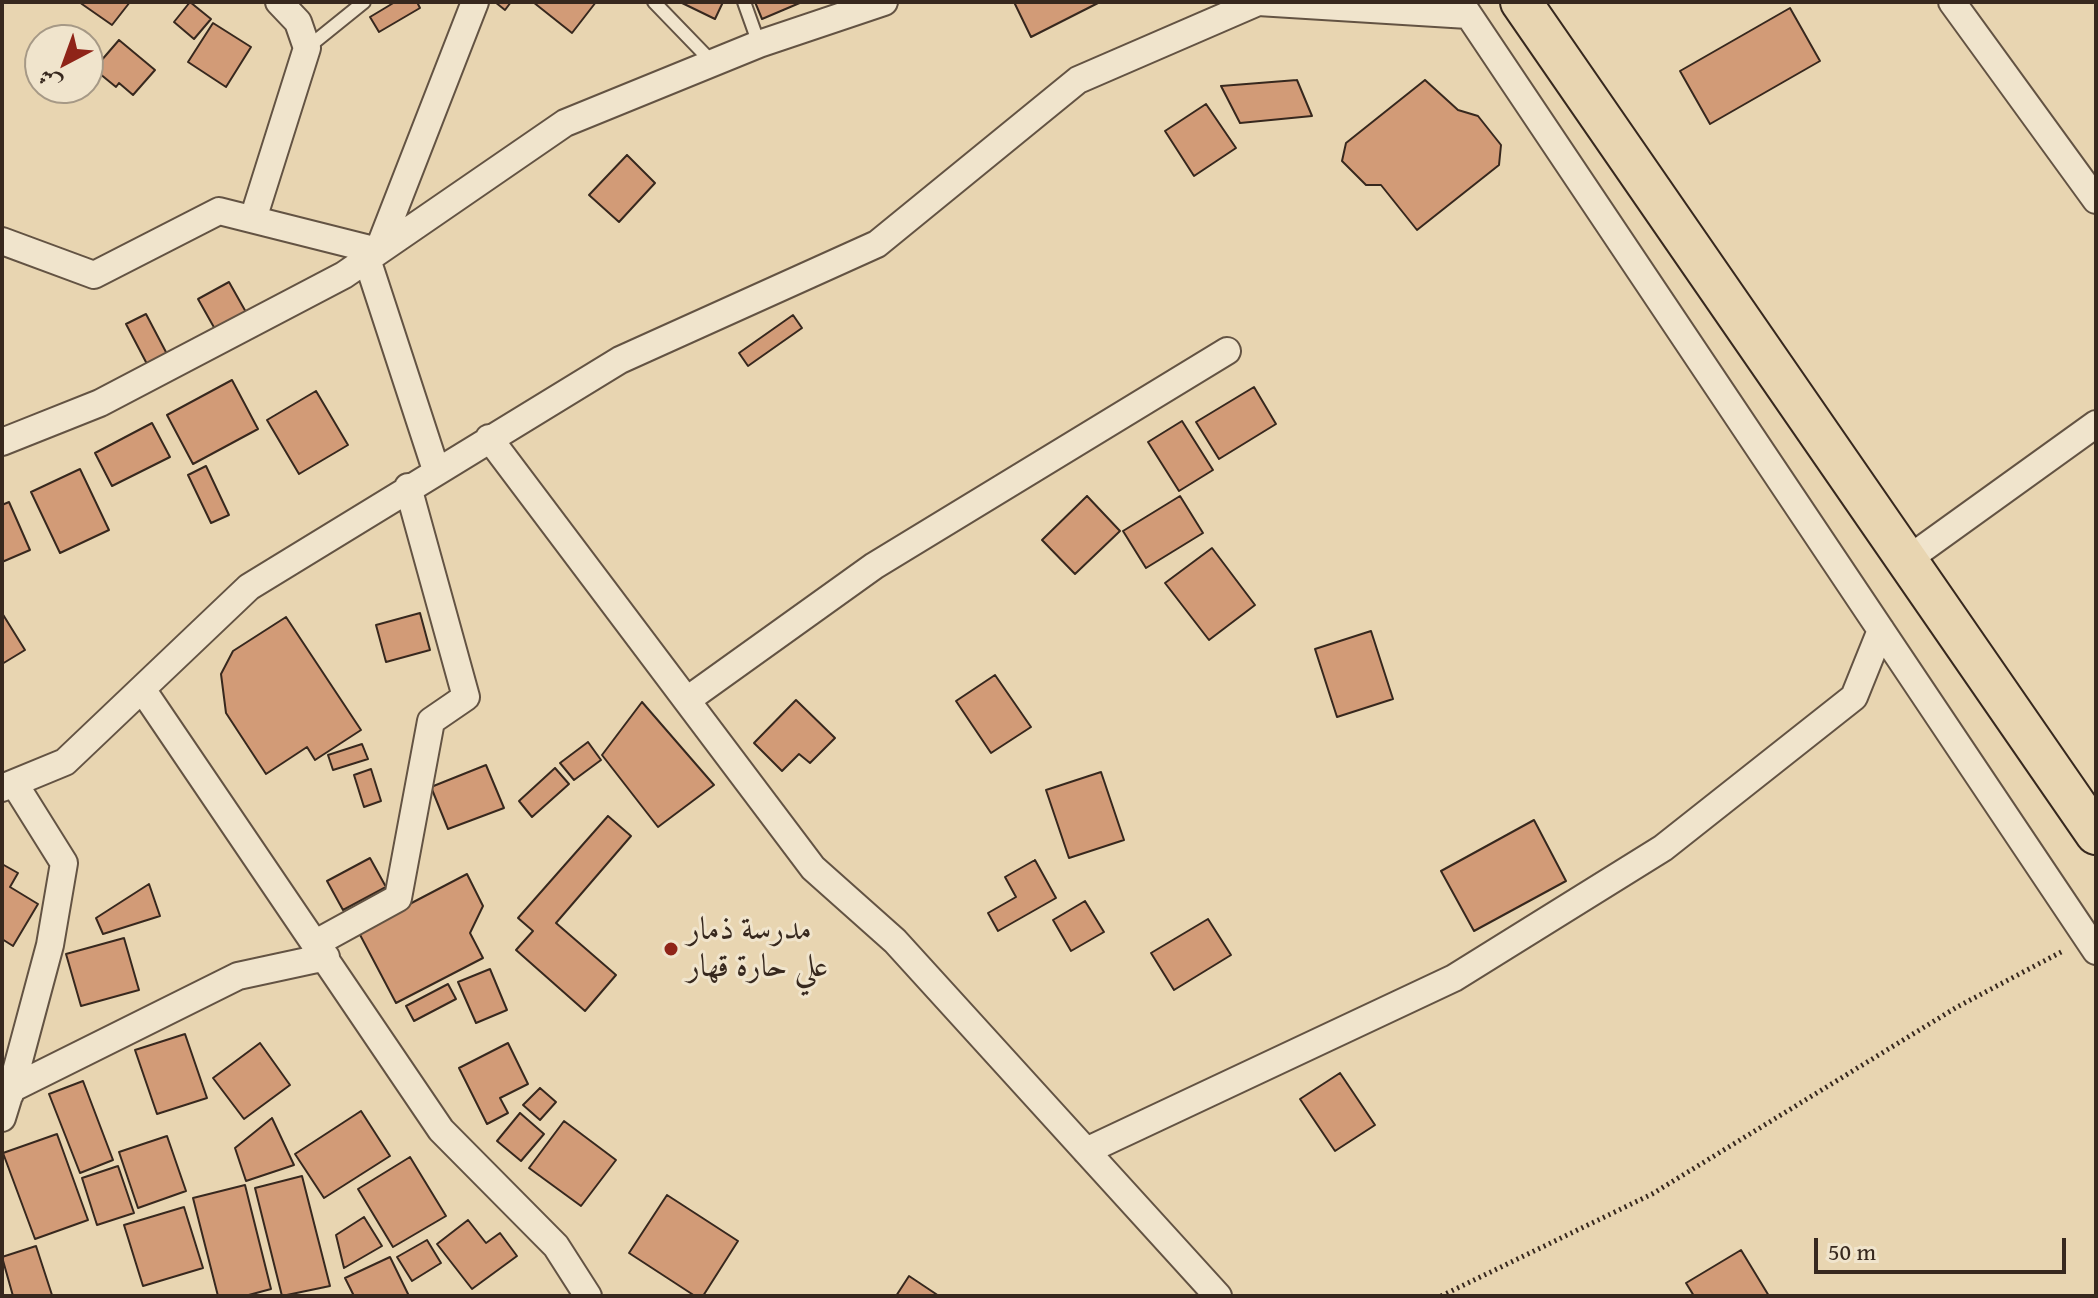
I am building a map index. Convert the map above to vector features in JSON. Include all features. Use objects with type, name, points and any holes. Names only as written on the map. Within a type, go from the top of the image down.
[{"type":"main road","points":[[1521,2],[2096,834]]},
{"type":"street","points":[[253,219],[307,48],[298,22],[279,2]]},
{"type":"street","points":[[436,470],[372,255],[475,2]]},
{"type":"street","points":[[2,442],[100,403],[344,275],[565,123],[759,44],[884,2]]},
{"type":"street","points":[[6,1106],[50,945],[64,863],[8,786],[65,762],[249,587],[408,487],[620,360],[877,244],[1078,80],[1258,2],[1464,8],[2092,944]]},
{"type":"street","points":[[1952,2],[2096,200]]},
{"type":"street","points":[[2,241],[94,275],[219,211],[372,255]]},
{"type":"street","points":[[687,700],[874,566],[1227,351]]},
{"type":"street","points":[[1907,560],[2096,424]]},
{"type":"street","points":[[489,438],[813,868],[895,941],[1218,1296]]},
{"type":"street","points":[[6,1106],[11,1089],[238,976],[321,950],[398,898],[431,721],[466,697],[408,487]]},
{"type":"street","points":[[1086,1151],[1454,978],[1663,848],[1854,697],[1881,630]]},
{"type":"street","points":[[142,689],[441,1130],[556,1246],[588,1296]]},
{"type":"lane","points":[[307,48],[364,2]]},
{"type":"lane","points":[[654,2],[714,64]]},
{"type":"lane","points":[[744,2],[759,44]]},
{"type":"path","points":[[1441,1296],[1652,1194],[1957,1007],[2092,944]]},
{"type":"building","points":[[79,2],[130,2],[112,25]]},
{"type":"building","points":[[190,2],[211,19],[194,39],[174,22]]},
{"type":"building","points":[[395,2],[417,2],[420,8],[379,32],[370,17]]},
{"type":"building","points":[[495,2],[511,2],[505,10]]},
{"type":"building","points":[[533,2],[596,2],[572,33]]},
{"type":"building","points":[[680,2],[723,2],[715,19]]},
{"type":"building","points":[[755,2],[802,2],[762,19]]},
{"type":"building","points":[[1014,2],[1100,2],[1031,37]]},
{"type":"building","points":[[1790,8],[1820,61],[1710,124],[1680,71]]},
{"type":"building","points":[[213,23],[251,47],[226,87],[188,62]]},
{"type":"building","points":[[119,40],[155,70],[133,95],[119,83],[116,87],[104,77],[104,57]]},
{"type":"building","points":[[1297,80],[1312,116],[1240,123],[1221,86]]},
{"type":"building","points":[[1425,80],[1458,110],[1478,116],[1501,145],[1499,165],[1417,230],[1381,185],[1366,185],[1342,161],[1346,143]]},
{"type":"building","points":[[1206,104],[1236,148],[1194,176],[1165,131]]},
{"type":"building","points":[[627,155],[655,183],[619,222],[589,195]]},
{"type":"building","points":[[229,282],[251,321],[220,338],[198,299]]},
{"type":"building","points":[[146,314],[167,354],[147,364],[126,324]]},
{"type":"building","points":[[793,315],[802,328],[748,366],[739,353]]},
{"type":"building","points":[[232,380],[258,429],[193,464],[167,415]]},
{"type":"building","points":[[1254,387],[1276,424],[1219,459],[1196,422]]},
{"type":"building","points":[[316,391],[348,445],[299,474],[267,420]]},
{"type":"building","points":[[1182,421],[1213,470],[1179,491],[1148,442]]},
{"type":"building","points":[[152,423],[170,457],[112,486],[95,453]]},
{"type":"building","points":[[206,466],[229,515],[211,523],[188,475]]},
{"type":"building","points":[[80,469],[109,530],[60,553],[31,492]]},
{"type":"building","points":[[1087,496],[1120,531],[1075,574],[1042,540]]},
{"type":"building","points":[[1180,496],[1203,533],[1146,568],[1123,531]]},
{"type":"building","points":[[9,502],[30,550],[2,562],[2,505]]},
{"type":"building","points":[[1212,548],[1255,605],[1209,640],[1165,583]]},
{"type":"building","points":[[2,613],[25,650],[2,664]]},
{"type":"building","points":[[420,613],[430,650],[386,662],[376,625]]},
{"type":"building","points":[[286,617],[361,730],[315,760],[307,747],[266,774],[226,713],[221,674],[233,651]]},
{"type":"building","points":[[1371,631],[1393,699],[1337,717],[1315,649]]},
{"type":"building","points":[[995,675],[1031,727],[991,753],[956,701]]},
{"type":"building","points":[[796,700],[835,738],[810,763],[799,754],[782,771],[754,743]]},
{"type":"building","points":[[642,702],[714,785],[658,827],[602,755]]},
{"type":"building","points":[[588,742],[601,760],[574,780],[560,763]]},
{"type":"building","points":[[362,744],[368,759],[333,770],[328,755]]},
{"type":"building","points":[[486,765],[504,808],[448,829],[431,787]]},
{"type":"building","points":[[555,768],[569,784],[532,817],[519,801]]},
{"type":"building","points":[[371,769],[381,801],[364,807],[354,775]]},
{"type":"building","points":[[1101,772],[1124,840],[1069,858],[1046,790]]},
{"type":"building","points":[[608,816],[631,836],[556,923],[616,975],[585,1011],[516,950],[533,931],[518,918]]},
{"type":"building","points":[[1534,820],[1566,881],[1474,931],[1441,871]]},
{"type":"building","points":[[370,858],[386,887],[343,910],[327,881]]},
{"type":"building","points":[[1035,860],[1056,898],[998,931],[988,913],[1016,897],[1005,877]]},
{"type":"building","points":[[2,864],[18,873],[10,887],[38,904],[13,946],[2,939]]},
{"type":"building","points":[[467,874],[483,906],[470,933],[483,958],[396,1003],[358,931]]},
{"type":"building","points":[[149,884],[160,916],[103,934],[96,918]]},
{"type":"building","points":[[1085,901],[1104,932],[1071,951],[1053,920]]},
{"type":"building","points":[[1208,919],[1231,955],[1174,990],[1151,953]]},
{"type":"building","points":[[124,938],[139,990],[81,1006],[66,954]]},
{"type":"building","points":[[490,969],[507,1010],[476,1023],[458,982]]},
{"type":"building","points":[[448,984],[456,999],[414,1021],[406,1006]]},
{"type":"building","points":[[185,1034],[207,1098],[157,1114],[135,1050]]},
{"type":"building","points":[[260,1043],[290,1085],[244,1119],[213,1078]]},
{"type":"building","points":[[508,1043],[528,1084],[500,1098],[508,1113],[487,1124],[459,1068]]},
{"type":"building","points":[[1340,1073],[1375,1125],[1335,1151],[1300,1099]]},
{"type":"building","points":[[83,1081],[113,1160],[80,1173],[49,1094]]},
{"type":"building","points":[[540,1088],[556,1102],[540,1120],[523,1105]]},
{"type":"building","points":[[361,1111],[390,1156],[324,1198],[295,1154]]},
{"type":"building","points":[[520,1113],[544,1134],[521,1161],[497,1141]]},
{"type":"building","points":[[272,1118],[294,1165],[246,1181],[235,1148]]},
{"type":"building","points":[[564,1121],[616,1160],[581,1206],[529,1168]]},
{"type":"building","points":[[57,1134],[88,1220],[35,1239],[3,1153]]},
{"type":"building","points":[[167,1136],[186,1191],[138,1208],[119,1152]]},
{"type":"building","points":[[410,1157],[446,1216],[393,1247],[358,1189]]},
{"type":"building","points":[[118,1166],[134,1213],[97,1225],[82,1178]]},
{"type":"building","points":[[302,1176],[330,1286],[282,1296],[255,1188]]},
{"type":"building","points":[[245,1185],[271,1289],[245,1296],[218,1296],[193,1198]]},
{"type":"building","points":[[667,1195],[738,1241],[703,1296],[695,1296],[629,1253]]},
{"type":"building","points":[[184,1207],[203,1268],[143,1286],[124,1225]]},
{"type":"building","points":[[364,1217],[382,1246],[344,1268],[336,1235]]},
{"type":"building","points":[[468,1220],[486,1243],[500,1233],[517,1256],[472,1289],[437,1244]]},
{"type":"building","points":[[427,1240],[441,1263],[412,1281],[397,1257]]},
{"type":"building","points":[[36,1246],[52,1295],[13,1296],[2,1257]]},
{"type":"building","points":[[1741,1250],[1769,1296],[1694,1296],[1686,1283]]},
{"type":"building","points":[[390,1257],[409,1296],[354,1296],[345,1278]]},
{"type":"building","points":[[909,1276],[939,1296],[896,1296]]},
{"type":"place","name":"مدرسة ذمار علي حارة قهار","points":[[671,949]]}]
